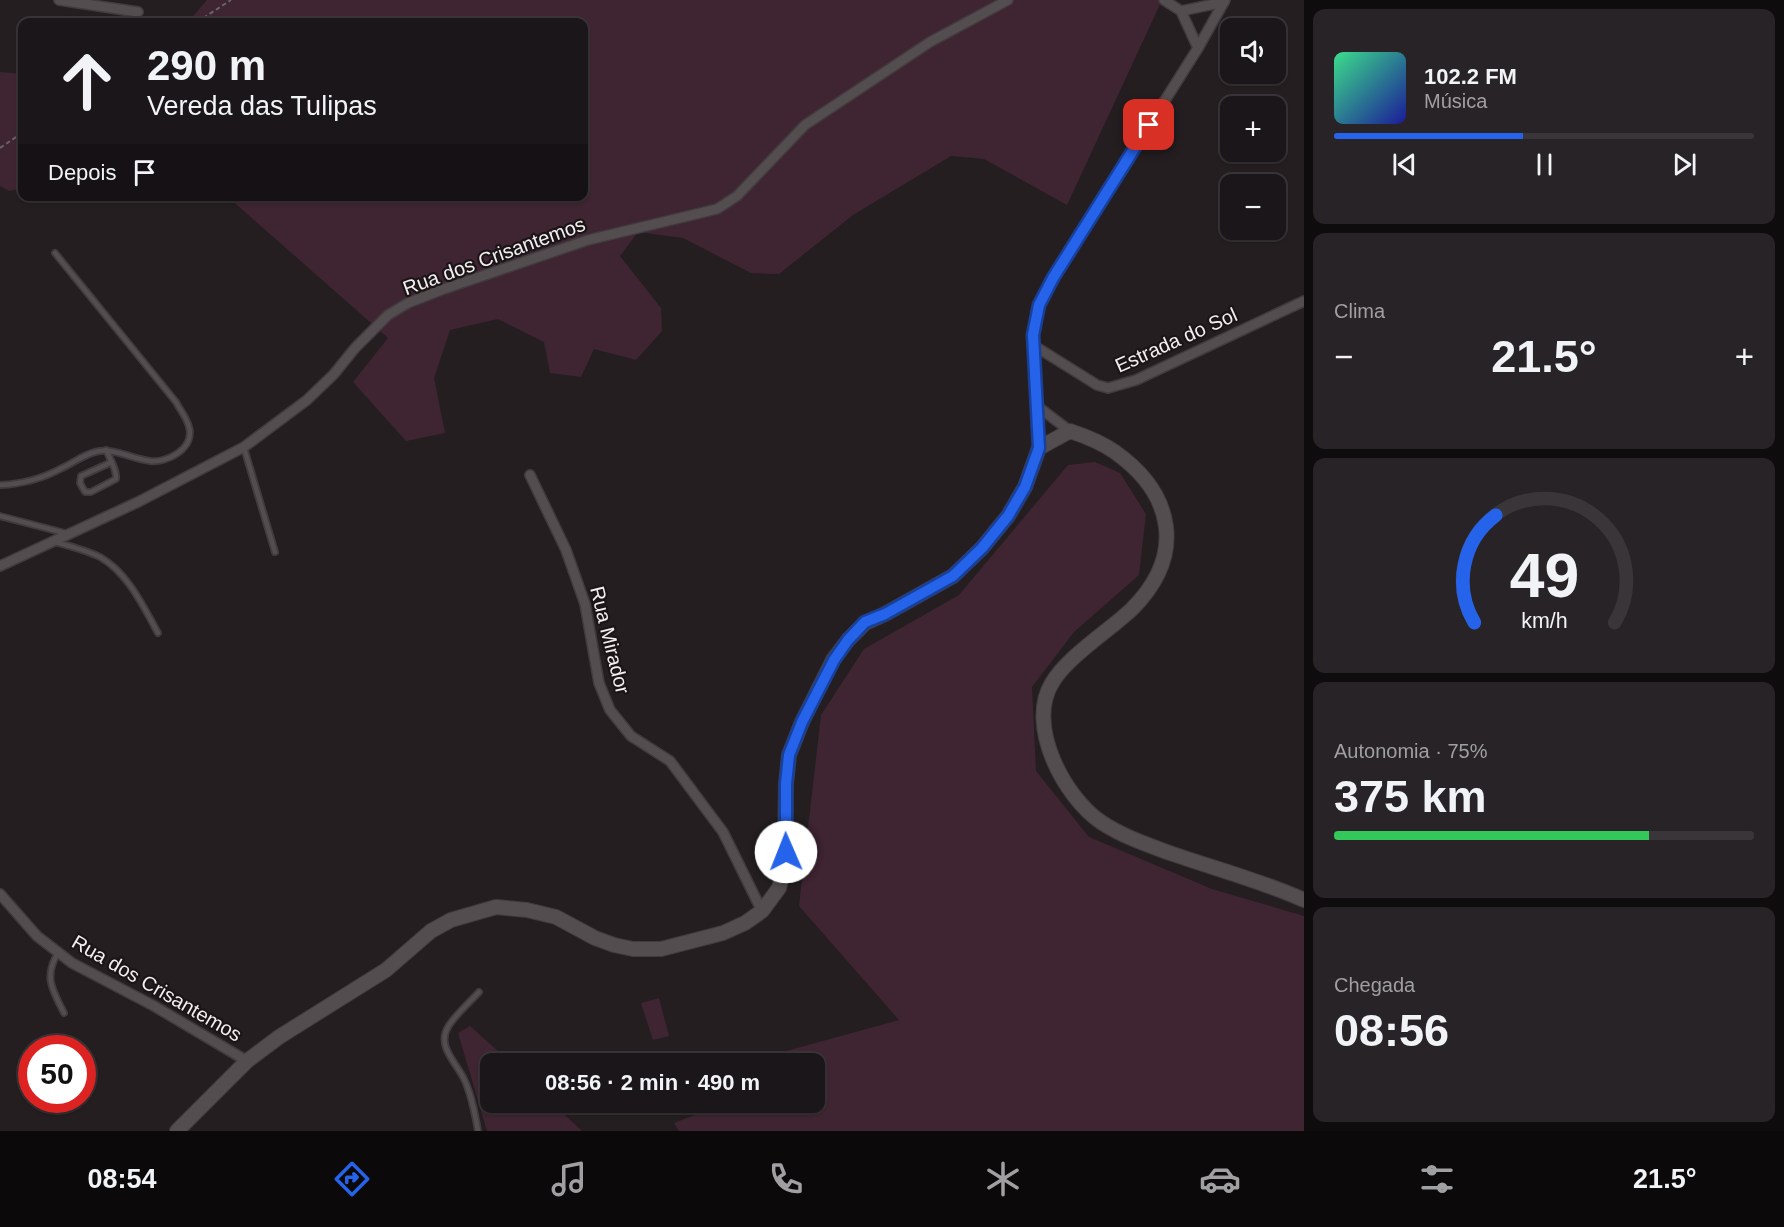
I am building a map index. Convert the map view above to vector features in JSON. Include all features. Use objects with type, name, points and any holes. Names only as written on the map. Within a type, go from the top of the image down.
[{"type":"main road","points":[[184,1128],[247,1061],[279,1037],[386,970],[431,931],[472,913],[496,907],[527,910],[556,917],[595,938],[614,945],[633,949],[661,949],[723,933],[745,923],[762,911],[779,888],[785,865],[785,802],[789,755],[802,722],[834,660],[865,622],[893,610],[953,576],[982,548],[1008,516],[1025,487],[1039,448],[1070,431],[1114,451],[1149,484],[1166,517],[1167,538],[1162,560],[1152,584],[1133,608],[1068,665],[1052,683],[1044,705],[1045,730],[1051,756],[1064,783],[1100,822],[1124,834],[1150,846],[1304,900]]},
{"type":"street","points":[[59,0],[138,12]]},
{"type":"street","name":"Rua dos Crisantemos","points":[[0,566],[138,502],[244,447],[307,400],[334,375],[362,340],[388,315],[398,309],[444,289],[588,240],[717,209],[737,196],[805,125],[930,42],[1008,0]]},
{"type":"street","points":[[1164,0],[1181,11],[1198,48]]},
{"type":"street","points":[[1181,11],[1225,1]]},
{"type":"street","points":[[1039,448],[1033,345],[1039,305],[1053,278],[1198,48],[1225,1]]},
{"type":"street","name":"Estrada do Sol","points":[[1033,345],[1097,385],[1108,388],[1136,380],[1304,301]]},
{"type":"street","points":[[1038,406],[1070,431]]},
{"type":"street","name":"Rua Mirador","points":[[530,475],[562,541],[585,604],[599,683],[610,710],[631,736],[670,761],[723,832],[762,911]]},
{"type":"street","name":"Rua dos Crisantemos","points":[[0,894],[38,936],[72,963],[154,1006],[247,1061]]},
{"type":"lane","points":[[0,485],[46,477],[89,454],[106,450],[151,461],[162,460],[175,455],[188,442],[189,427],[176,402],[55,253]]},
{"type":"lane","points":[[244,447],[275,552]]},
{"type":"lane","points":[[106,450],[112,462],[117,476],[116,479],[91,492],[85,492],[80,483],[81,476],[112,462]]},
{"type":"lane","points":[[0,516],[68,534]]},
{"type":"lane","points":[[52,541],[90,552],[102,558],[116,570],[133,590],[158,633]]},
{"type":"lane","points":[[58,953],[51,964],[49,975],[55,996],[64,1013]]},
{"type":"lane","points":[[477,1131],[475,1114],[465,1081],[446,1051],[444,1038],[448,1027],[479,992]]},
{"type":"path","points":[[202,18],[231,0]]},
{"type":"path","points":[[0,148],[18,136]]},
{"type":"shaded area","points":[[207,0],[1162,0],[1067,205],[984,159],[951,156],[853,215],[779,274],[751,273],[683,238],[638,232],[620,256],[661,308],[662,331],[636,360],[594,349],[581,377],[550,373],[544,342],[498,319],[450,330],[434,378],[445,433],[406,441],[353,382],[388,338],[233,201],[588,201],[588,18],[191,18]]},
{"type":"shaded area","points":[[0,72],[18,74],[18,189],[9,191],[0,186]]},
{"type":"shaded area","points":[[1095,462],[1120,473],[1146,514],[1139,575],[1074,632],[1032,687],[1036,771],[1089,837],[1212,889],[1304,916],[1304,1131],[679,1131],[674,1123],[700,1113],[825,1113],[825,1053],[779,1053],[899,1020],[799,906],[821,715],[864,649],[959,595],[1068,465]]},
{"type":"shaded area","points":[[659,998],[669,1036],[653,1040],[641,1003]]},
{"type":"shaded area","points":[[470,1026],[500,1053],[480,1053],[480,1107],[458,1033]]},
{"type":"shaded area","points":[[482,1113],[563,1113],[582,1131],[487,1131]]},
{"type":"route","points":[[786,852],[784,812],[789,755],[802,722],[834,660],[865,622],[885,614],[953,576],[982,548],[1008,516],[1025,487],[1039,448],[1033,345],[1039,305],[1053,278],[1149,125]]}]
